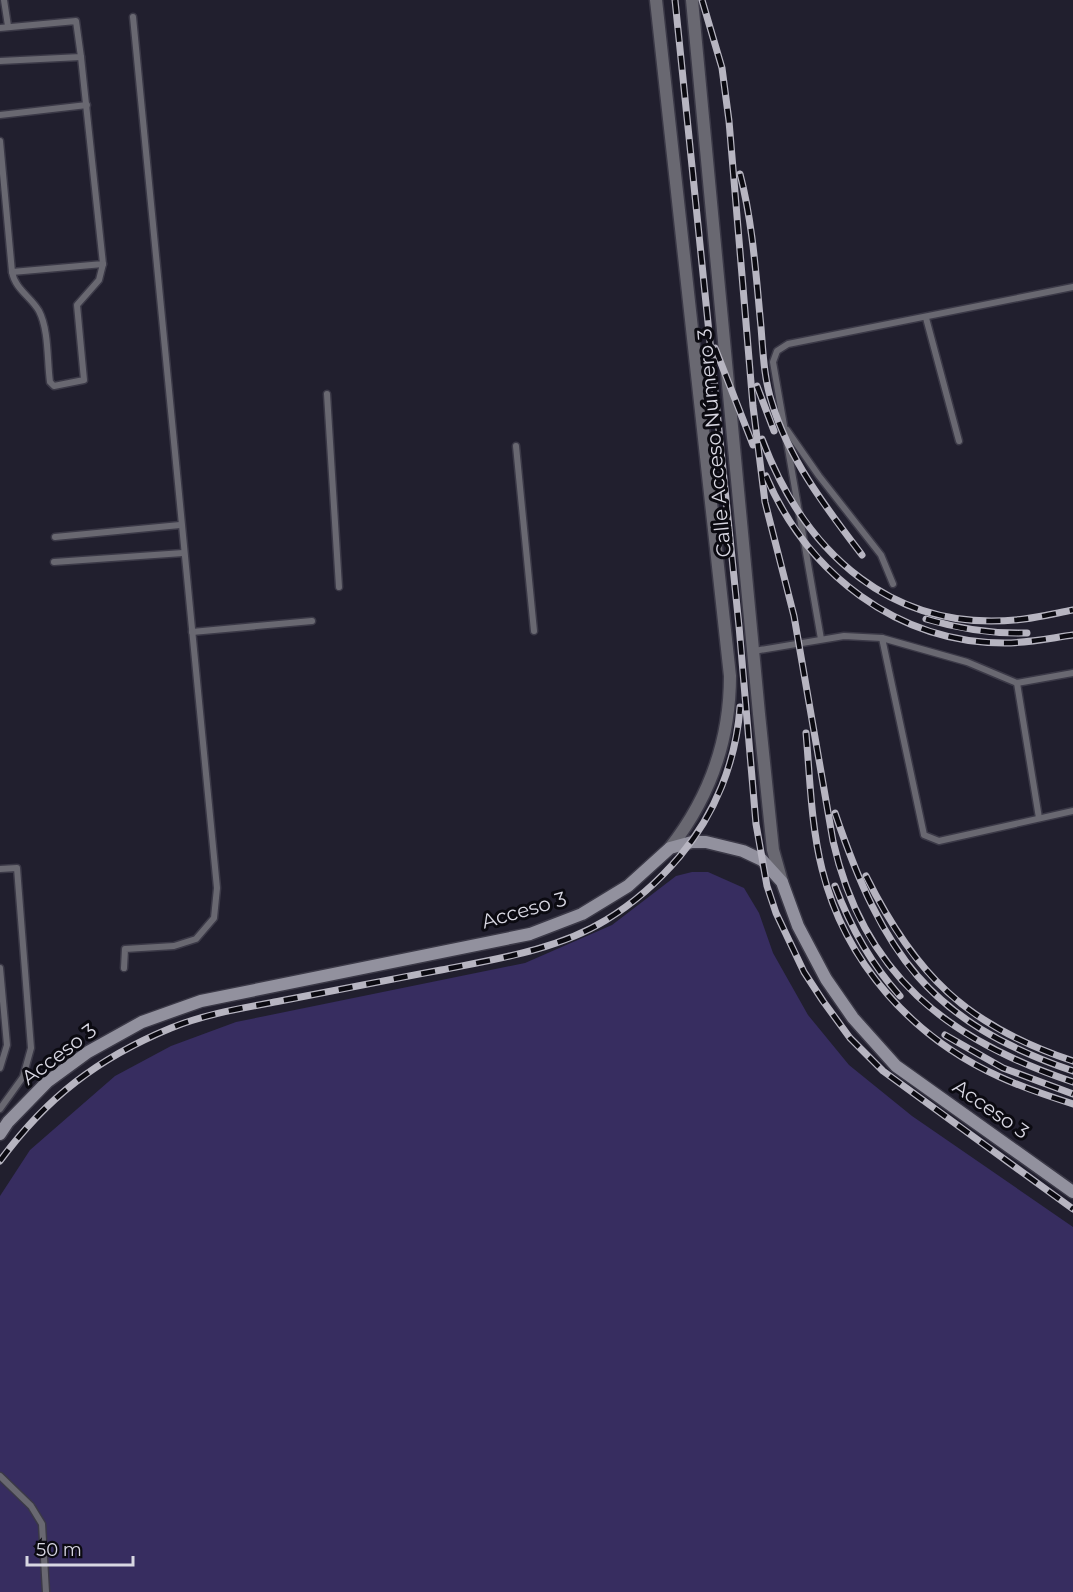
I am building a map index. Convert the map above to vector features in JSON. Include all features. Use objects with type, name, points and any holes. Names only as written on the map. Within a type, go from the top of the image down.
[{"type":"main road","name":"Acceso 3","points":[[0,1134],[8,1122],[47,1082],[88,1052],[142,1022],[201,1001],[530,934],[582,914],[628,886],[670,848],[692,842],[706,842],[743,850],[762,860],[782,882],[798,926],[826,979],[853,1018],[896,1066],[1073,1192]]},
{"type":"street","name":"Calle Acceso Número 3","points":[[656,0],[730,676],[730,704],[720,755],[706,794],[690,822],[670,848]]},
{"type":"street","name":"Calle Acceso Número 3","points":[[692,0],[773,850],[782,882]]},
{"type":"lane","points":[[4,0],[8,26]]},
{"type":"lane","points":[[124,968],[125,949],[174,945],[196,939],[214,918],[217,888],[180,525],[133,17]]},
{"type":"lane","points":[[0,28],[76,21],[103,264],[99,280],[77,305],[84,380],[54,386],[50,382],[43,322],[39,311],[15,283],[12,272],[0,141]]},
{"type":"lane","points":[[0,61],[81,57]]},
{"type":"lane","points":[[0,115],[87,105]]},
{"type":"lane","points":[[12,272],[103,264]]},
{"type":"lane","points":[[821,639],[772,362],[777,351],[788,344],[1073,287]]},
{"type":"lane","points":[[926,318],[958,441]]},
{"type":"lane","points":[[327,394],[339,587]]},
{"type":"lane","points":[[784,426],[819,477],[881,555],[893,584]]},
{"type":"lane","points":[[516,446],[534,631]]},
{"type":"lane","points":[[55,537],[180,525]]},
{"type":"lane","points":[[54,562],[183,554]]},
{"type":"lane","points":[[192,632],[312,621]]},
{"type":"lane","points":[[753,651],[844,636],[882,638],[967,662],[1017,683],[1073,672]]},
{"type":"lane","points":[[882,638],[924,835],[939,841],[1073,811]]},
{"type":"lane","points":[[1017,683],[1039,818]]},
{"type":"lane","points":[[0,869],[17,868],[31,1048],[23,1077],[0,1108]]},
{"type":"lane","points":[[0,968],[7,1045],[0,1068]]},
{"type":"lane","points":[[0,1476],[31,1506],[42,1524],[46,1592]]},
{"type":"shaded area","points":[[692,872],[708,872],[744,888],[759,913],[773,953],[808,1015],[849,1065],[912,1116],[1073,1227],[1073,1592],[0,1592],[0,1196],[30,1150],[115,1076],[171,1046],[236,1022],[525,963],[612,925],[676,876]]},
{"type":"railway","points":[[675,0],[739,626],[756,824],[767,886],[776,913],[804,972],[850,1038],[883,1071],[1073,1209]]},
{"type":"railway","points":[[702,0],[722,68],[729,121],[753,406],[765,502],[794,616],[833,841],[847,888],[866,929],[889,965],[917,996],[950,1023],[987,1045],[1028,1065],[1073,1082]]},
{"type":"railway","points":[[740,174],[751,231],[764,365],[772,403],[788,444],[810,483],[862,555]]},
{"type":"railway","points":[[715,348],[753,445]]},
{"type":"railway","points":[[757,386],[774,431]]},
{"type":"railway","points":[[762,439],[780,480],[803,518],[830,551],[860,578],[895,599],[934,614],[977,621],[1024,619],[1073,610]]},
{"type":"railway","points":[[766,476],[784,511],[805,543],[831,571],[860,596],[893,616],[928,631],[965,640],[1013,643],[1073,635]]},
{"type":"railway","points":[[926,619],[976,630],[1027,633]]},
{"type":"railway","points":[[0,1161],[36,1118],[75,1082],[120,1053],[171,1028],[224,1012],[526,952],[567,939],[606,920],[636,899],[663,875],[704,823],[722,786],[734,748],[740,707]]},
{"type":"railway","points":[[806,733],[813,818],[822,869],[847,936],[865,966],[887,994],[912,1019],[968,1061],[1036,1092],[1073,1104]]},
{"type":"railway","points":[[835,813],[872,906],[893,943],[918,976],[947,1005],[981,1029],[1023,1051],[1073,1071]]},
{"type":"railway","points":[[866,876],[904,942],[925,969],[948,992],[974,1013],[1003,1031],[1073,1061]]},
{"type":"railway","points":[[835,886],[862,944],[900,996]]},
{"type":"railway","points":[[945,1035],[1003,1068],[1073,1094]]}]
